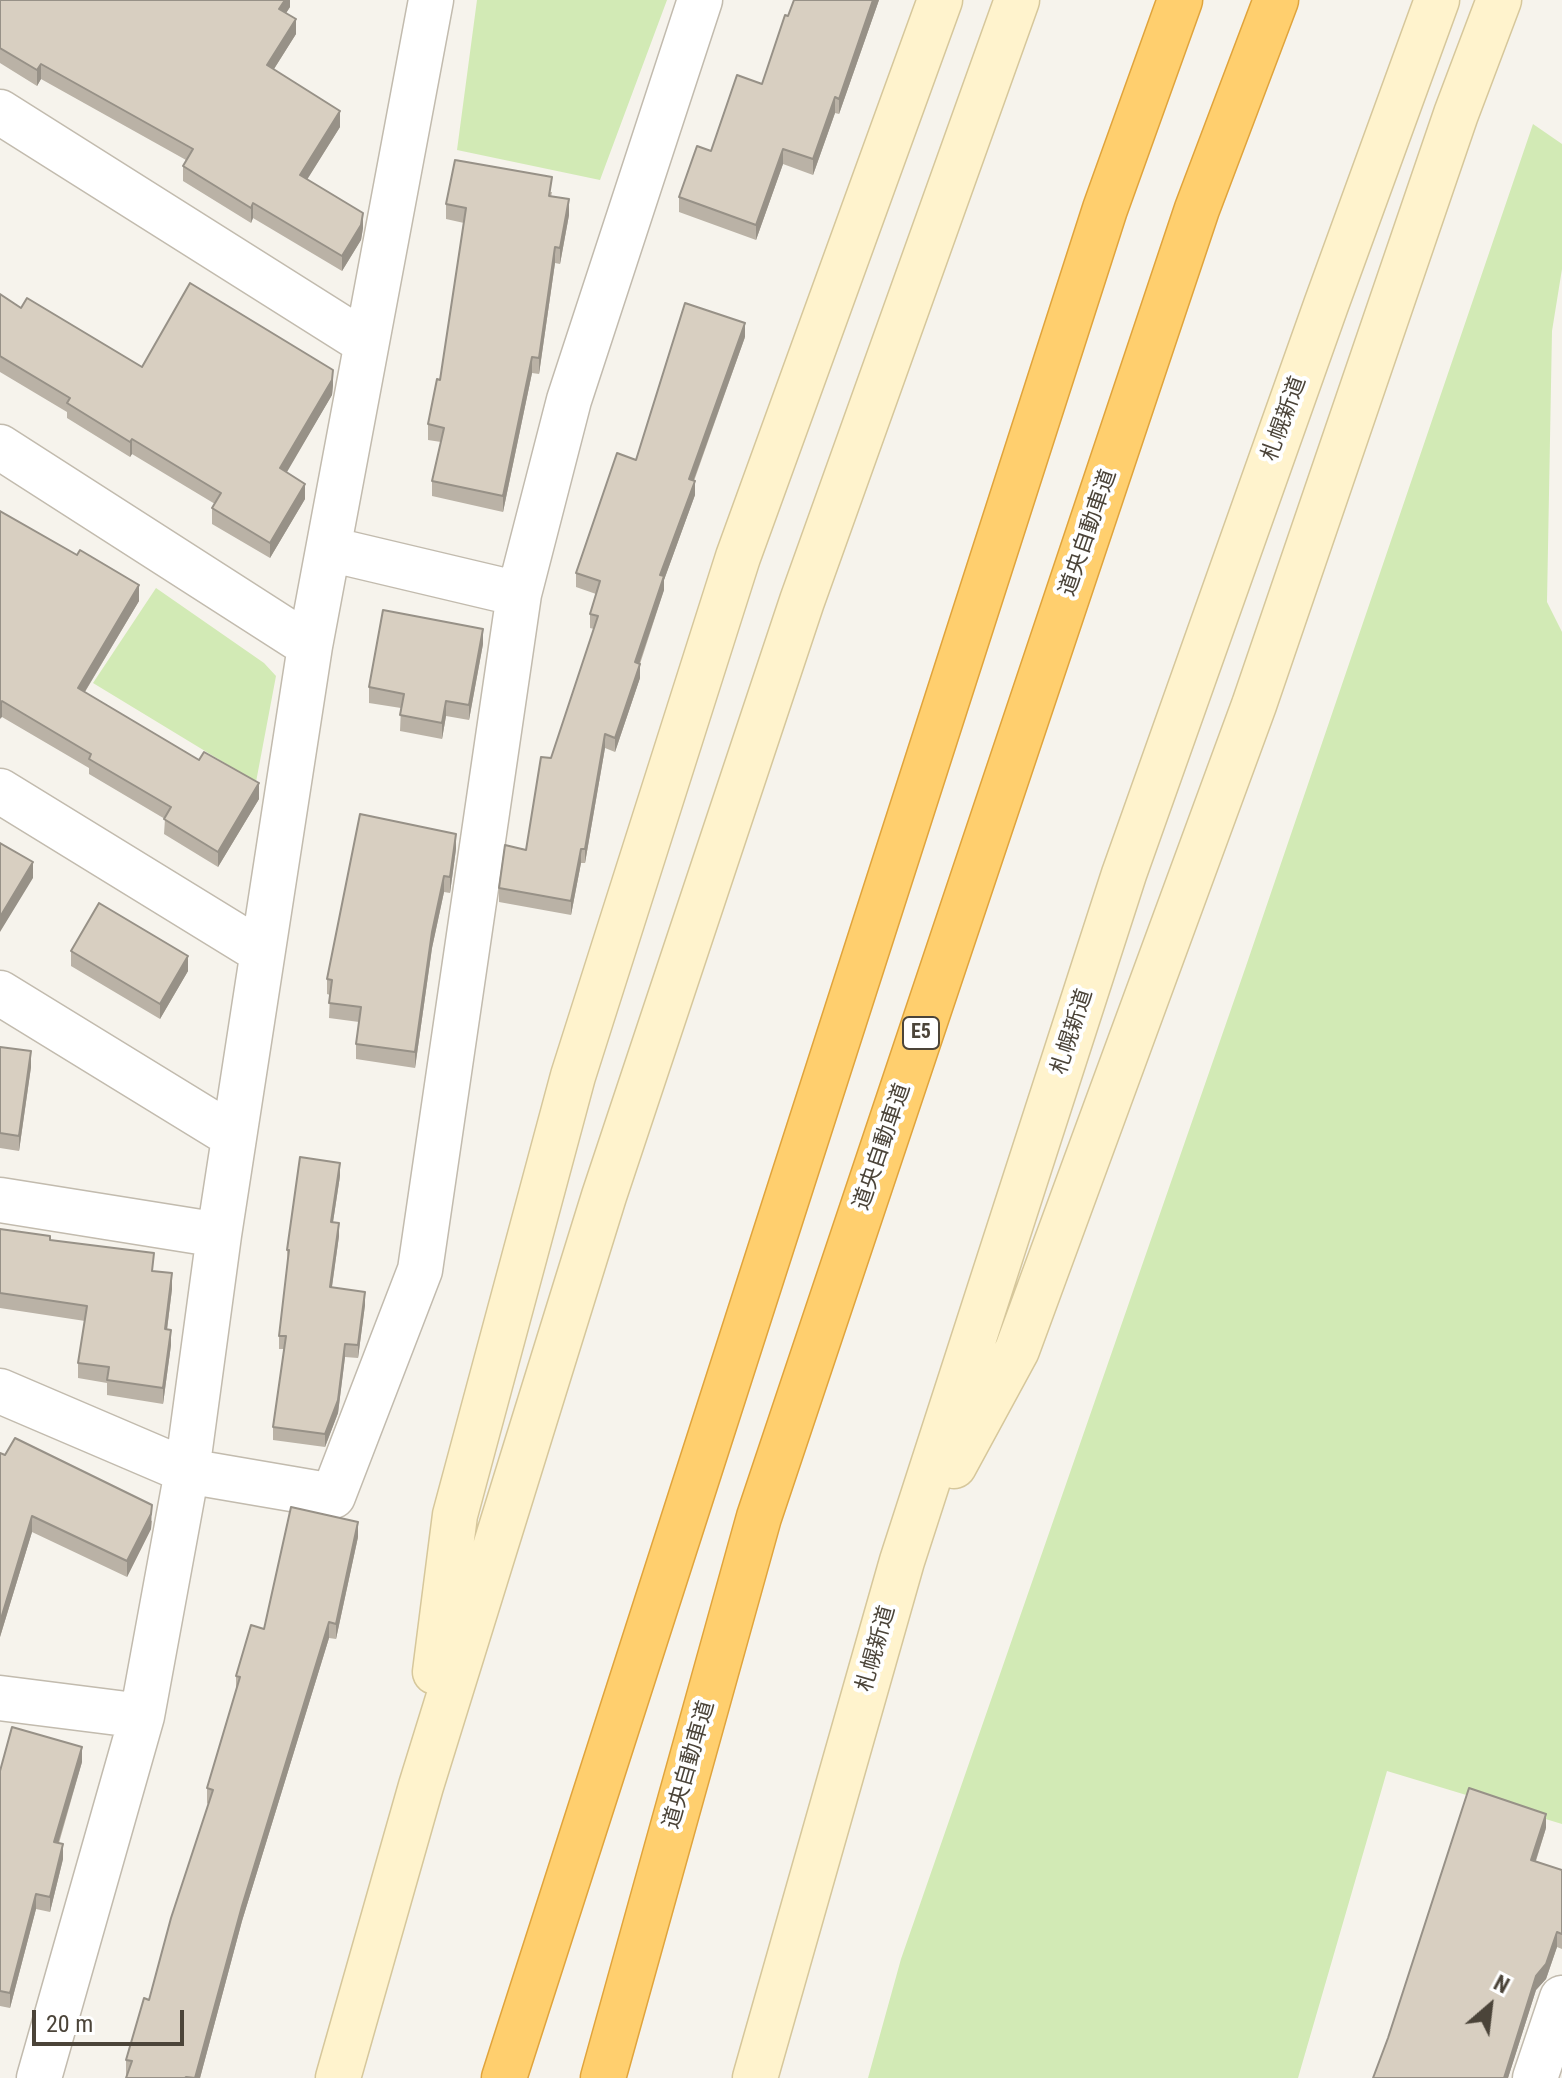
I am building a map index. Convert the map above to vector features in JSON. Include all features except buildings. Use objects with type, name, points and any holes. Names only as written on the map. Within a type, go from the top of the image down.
[{"type":"highway","points":[[504,2078],[1105,209],[1180,0]]},
{"type":"highway","name":"道央自動車道","points":[[603,2078],[759,1517],[1197,209],[1276,0]]},
{"type":"street","points":[[0,1391],[187,1471],[333,1496],[420,1270],[519,594],[569,400],[700,0]]},
{"type":"street","points":[[421,1786],[455,1515],[573,1076],[738,557],[940,0]]},
{"type":"street","points":[[338,2078],[421,1786],[604,1196],[802,601],[1017,0]]},
{"type":"street","name":"札幌新道","points":[[755,2078],[902,1561],[1124,874],[1437,0]]},
{"type":"street","points":[[902,1561],[1017,1350],[1254,705],[1451,129],[1499,0]]},
{"type":"street","points":[[39,2078],[142,1716],[187,1471],[233,1136],[310,646],[426,3]]},
{"type":"street","points":[[0,112],[366,343]]},
{"type":"street","points":[[0,447],[310,646]]},
{"type":"street","points":[[329,549],[519,594]]},
{"type":"street","points":[[0,791],[262,952]]},
{"type":"street","points":[[0,993],[233,1136]]},
{"type":"street","points":[[0,1200],[219,1235]]},
{"type":"street","points":[[0,1698],[142,1716]]},
{"type":"street","points":[[1535,2078],[1559,2017]]},
{"type":"green space","points":[[477,0],[667,0],[600,180],[457,150]]},
{"type":"green space","points":[[1533,124],[1562,144],[1562,269],[1552,331],[1547,602],[1562,632],[1562,1824],[1387,1771],[1298,2078],[868,2078],[901,1959],[1245,969]]},
{"type":"green space","points":[[156,588],[264,663],[276,676],[256,782],[93,683]]}]
